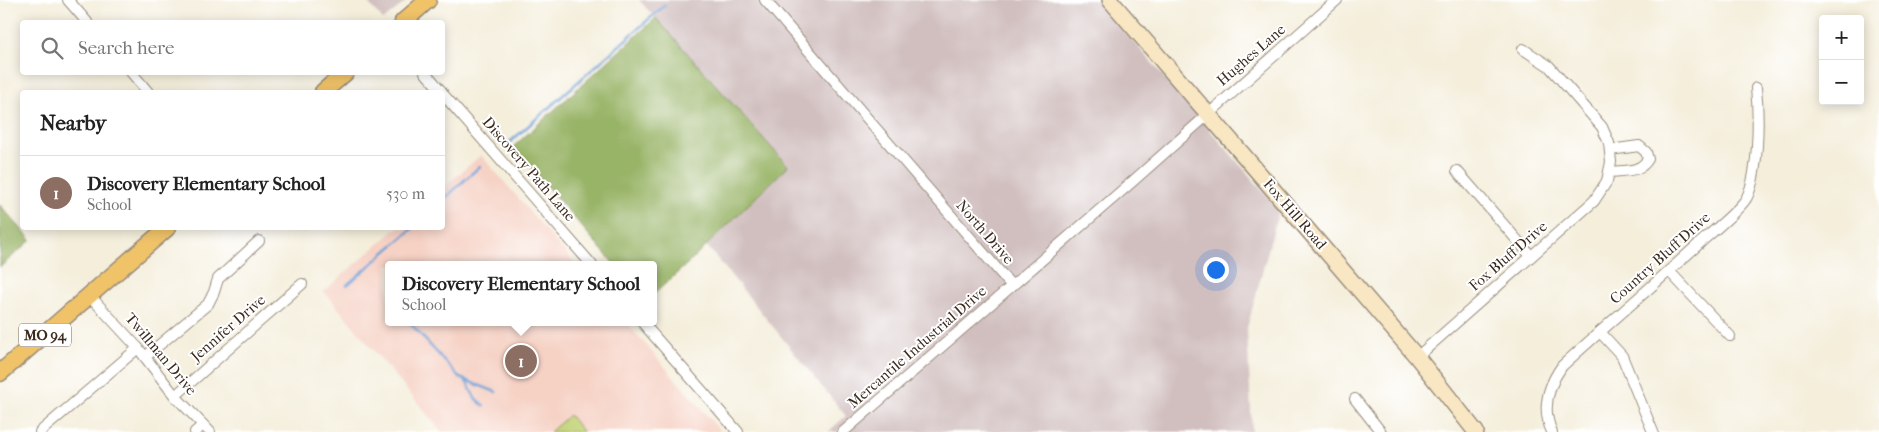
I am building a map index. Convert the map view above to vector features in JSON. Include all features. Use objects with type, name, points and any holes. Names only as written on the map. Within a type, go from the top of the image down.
[{"type":"main road","points":[[405,20],[428,0]]},
{"type":"main road","points":[[324,90],[342,75]]},
{"type":"main road","name":"MO 94","points":[[0,373],[165,230]]},
{"type":"street","points":[[68,0],[86,20]]},
{"type":"street","name":"North Drive","points":[[764,0],[1011,285],[1208,113]]},
{"type":"street","name":"Fox Hill Road","points":[[1110,0],[1418,357],[1476,432]]},
{"type":"street","name":"Hughes Lane","points":[[1208,113],[1337,0]]},
{"type":"street","name":"Fox Bluff Drive","points":[[1418,357],[1594,201],[1602,191],[1610,172],[1610,150],[1602,127],[1549,66],[1523,49]]},
{"type":"street","points":[[133,75],[146,90]]},
{"type":"street","name":"Discovery Path Lane","points":[[427,75],[440,90]]},
{"type":"street","name":"Country Bluff Drive","points":[[1552,432],[1547,415],[1547,400],[1552,380],[1562,366],[1731,215],[1747,198],[1754,170],[1757,140],[1759,112],[1756,88]]},
{"type":"street","name":"Discovery Path Lane","points":[[445,96],[589,261]]},
{"type":"street","points":[[1610,150],[1639,146],[1646,152],[1648,159],[1644,166],[1635,170],[1610,172]]},
{"type":"street","points":[[1457,171],[1531,256]]},
{"type":"street","points":[[145,357],[208,304],[218,279],[259,241]]},
{"type":"street","points":[[1669,271],[1730,336]]},
{"type":"street","name":"Jennifer Drive","points":[[175,396],[302,284]]},
{"type":"street","name":"Mercantile Industrial Drive","points":[[843,432],[1011,285]]},
{"type":"street","name":"Twillman Drive","points":[[90,296],[138,348],[175,396],[206,428]]},
{"type":"street","points":[[645,326],[738,432]]},
{"type":"street","points":[[1600,332],[1622,356],[1653,432]]},
{"type":"street","points":[[40,432],[138,348]]},
{"type":"street","points":[[1355,399],[1381,432]]},
{"type":"street","points":[[195,432],[206,428]]},
{"type":"shaded area","points":[[366,0],[408,0],[383,20]]},
{"type":"shaded area","points":[[639,0],[1098,0],[1279,210],[1247,328],[1252,432],[828,432],[846,416],[707,246],[788,166]]},
{"type":"shaded area","points":[[481,155],[573,261],[385,261],[385,326],[629,326],[721,432],[442,432],[324,291],[395,230],[445,230],[445,186]]},
{"type":"green space","points":[[656,18],[788,166],[657,291],[657,261],[612,261],[513,147]]},
{"type":"green space","points":[[0,205],[20,228],[20,230],[31,240],[0,267]]},
{"type":"green space","points":[[569,415],[583,432],[550,432]]},
{"type":"waterway","points":[[509,143],[665,5]]},
{"type":"waterway","points":[[445,198],[480,166]]},
{"type":"waterway","points":[[347,285],[411,230]]},
{"type":"waterway","points":[[413,326],[460,378],[496,392]]},
{"type":"waterway","points":[[466,381],[475,398],[484,406]]},
{"type":"place","name":"Discovery Elementary School","points":[[521,361]]}]
